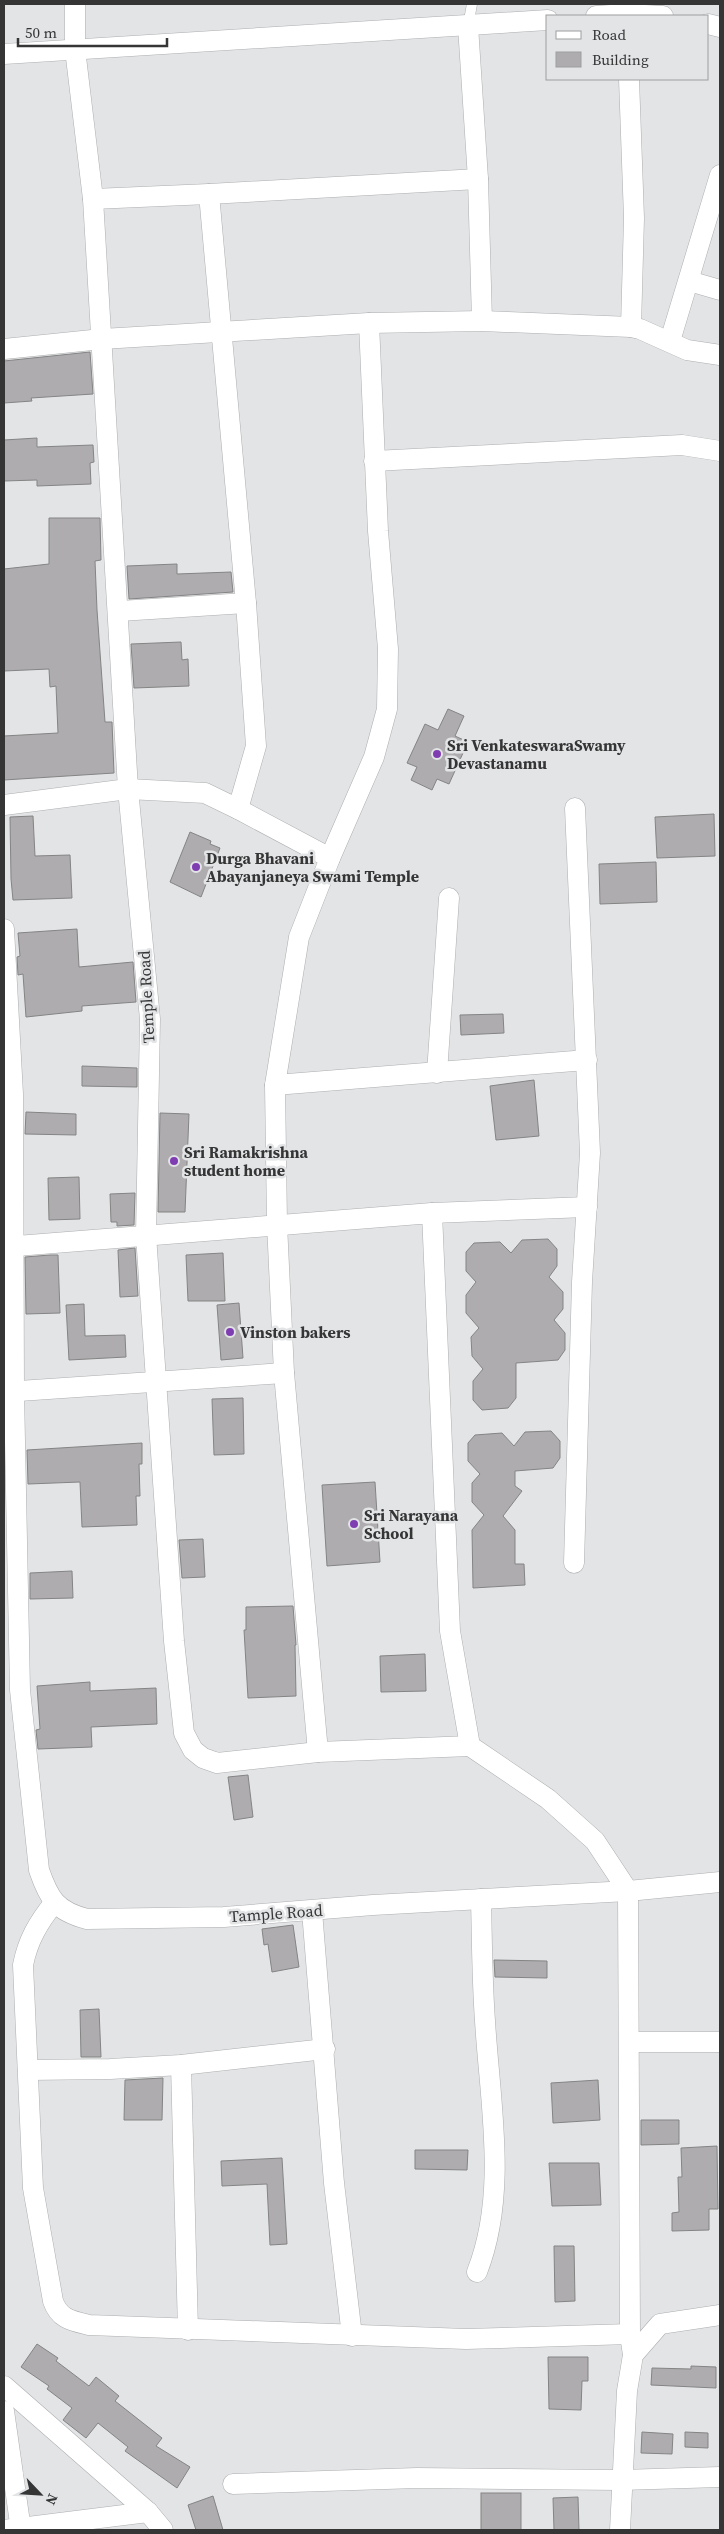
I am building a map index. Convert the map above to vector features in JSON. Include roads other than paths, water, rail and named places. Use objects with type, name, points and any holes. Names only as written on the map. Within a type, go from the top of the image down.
[{"type":"street","name":"Temple Road","points":[[75,4],[75,49],[93,199],[120,611],[128,789],[150,1019],[146,1235],[174,1641],[184,1732],[193,1750],[203,1758],[217,1763],[318,1752],[470,1746]]},
{"type":"street","points":[[4,54],[546,20]]},
{"type":"street","points":[[468,26],[478,179],[482,320]]},
{"type":"street","points":[[629,80],[634,218],[631,327]]},
{"type":"street","points":[[670,341],[720,175]]},
{"type":"street","points":[[93,199],[478,179]]},
{"type":"street","points":[[209,194],[223,332],[256,746],[238,809]]},
{"type":"street","points":[[689,281],[720,290]]},
{"type":"street","points":[[4,349],[102,339],[369,323],[482,320],[631,327],[670,341],[687,350],[720,356]]},
{"type":"street","points":[[318,1752],[284,1374],[277,1224],[275,1085],[299,937],[330,858],[374,757],[387,709],[388,650],[374,461],[369,323]]},
{"type":"street","points":[[374,461],[682,444],[720,451]]},
{"type":"street","points":[[120,611],[246,604]]},
{"type":"street","points":[[4,805],[128,789],[205,793],[330,858]]},
{"type":"street","points":[[574,1563],[579,1348],[590,1154],[575,808]]},
{"type":"street","points":[[437,1073],[449,898]]},
{"type":"street","points":[[4,929],[9,1095],[9,1392],[20,1690],[39,1870],[45,1889],[54,1903],[37,1924],[27,1945],[24,1965],[28,2070],[34,2188],[53,2301],[58,2313],[65,2319],[89,2325],[188,2330],[466,2339],[630,2334]]},
{"type":"street","points":[[275,1085],[587,1060]]},
{"type":"street","points":[[9,1247],[432,1213],[587,1207]]},
{"type":"street","points":[[432,1213],[450,1630],[470,1746],[548,1799],[595,1840],[628,1891],[630,2334],[633,2355],[627,2391],[621,2480],[620,2530]]},
{"type":"street","points":[[9,1392],[284,1374]]},
{"type":"street","name":"Tample Road","points":[[54,1903],[68,1914],[87,1919],[224,1917],[480,1899],[628,1891],[720,1882]]},
{"type":"street","points":[[477,2272],[491,2226],[495,2151],[484,2018],[480,1899]]},
{"type":"street","points":[[312,1911],[325,2049],[334,2183],[352,2336]]},
{"type":"street","points":[[630,2042],[720,2042]]},
{"type":"street","points":[[28,2070],[110,2069],[181,2065],[325,2049]]},
{"type":"street","points":[[181,2065],[188,2330]]},
{"type":"street","points":[[633,2355],[660,2324],[720,2315]]},
{"type":"street","points":[[4,2386],[148,2512],[163,2530]]},
{"type":"street","points":[[4,2411],[15,2529],[148,2512]]},
{"type":"street","points":[[233,2484],[417,2478],[621,2480],[720,2477]]},
{"type":"lane","points":[[468,26],[472,4]]},
{"type":"place","name":"Sri VenkateswaraSwamy Devastanamu","points":[[437,754]]},
{"type":"place","name":"Durga Bhavani Abayanjaneya Swami Temple","points":[[196,867]]},
{"type":"place","name":"Sri Ramakrishna student home","points":[[174,1161]]},
{"type":"place","name":"Vinston bakers","points":[[230,1332]]},
{"type":"place","name":"Sri Narayana School","points":[[354,1524]]}]
